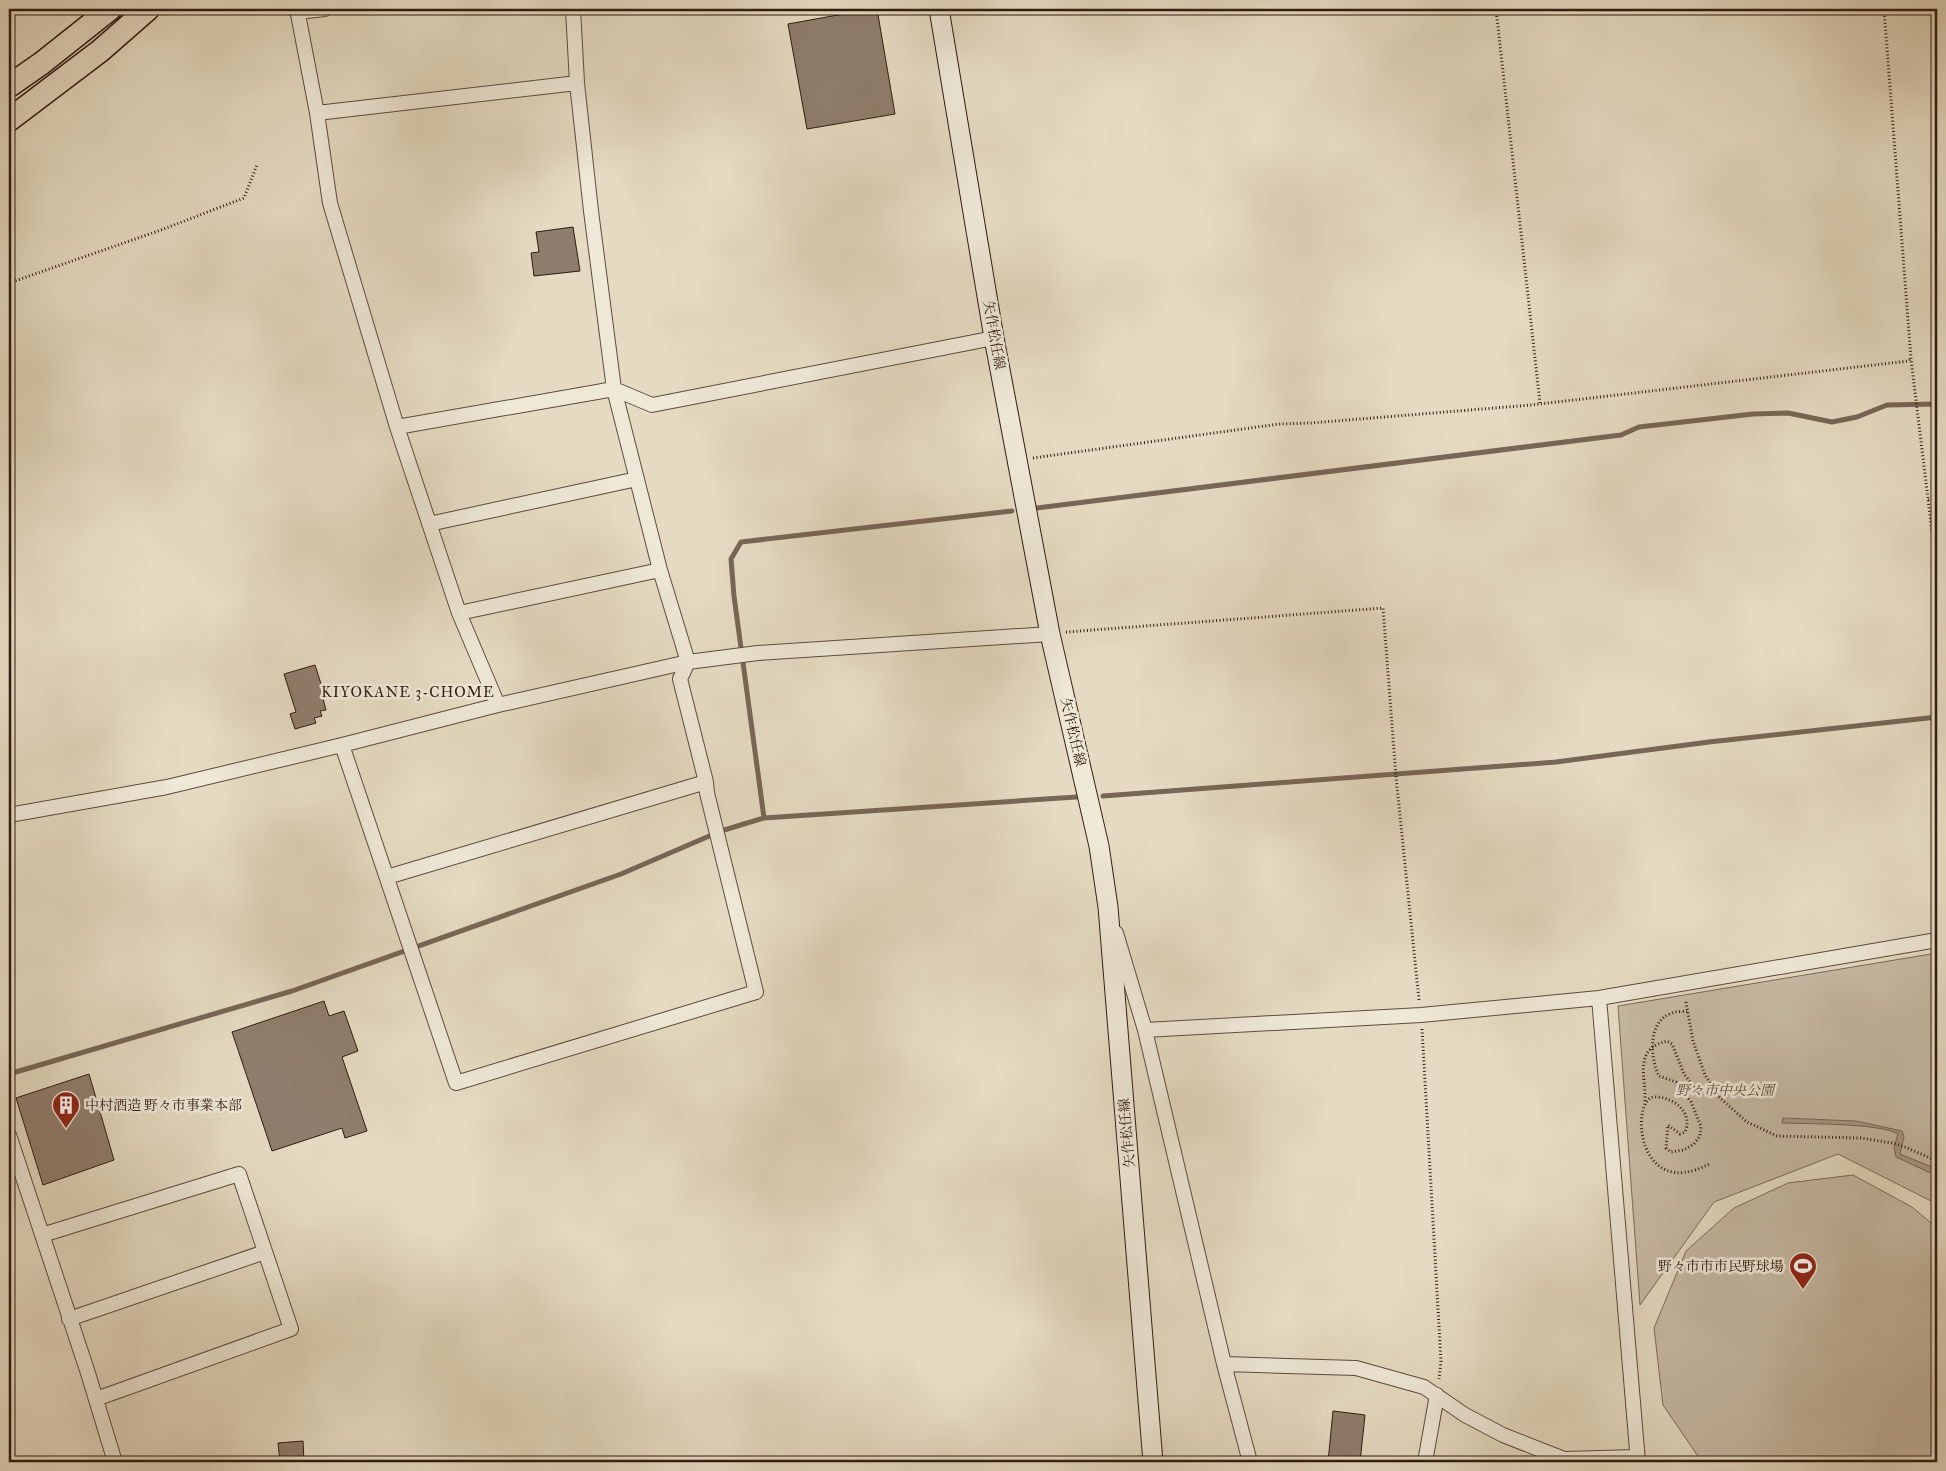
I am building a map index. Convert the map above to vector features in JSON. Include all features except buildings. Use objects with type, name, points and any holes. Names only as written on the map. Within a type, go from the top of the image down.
[{"type":"highway","points":[[9,86],[42,63],[110,9]]},
{"type":"highway","points":[[9,120],[100,50],[148,9]]},
{"type":"main road","name":"矢作松任線","points":[[939,9],[994,338],[1050,634],[1099,846],[1108,907],[1153,1462]]},
{"type":"street","points":[[326,9],[297,11],[317,113],[330,203],[396,427],[459,613],[498,705]]},
{"type":"street","points":[[342,745],[456,1083],[756,992],[680,679],[688,662],[660,570],[614,389],[577,83],[573,9]]},
{"type":"street","points":[[317,113],[577,83]]},
{"type":"street","points":[[396,427],[614,389],[652,405],[994,338]]},
{"type":"street","points":[[429,524],[637,479]]},
{"type":"street","points":[[459,613],[660,570]]},
{"type":"street","points":[[9,815],[167,787],[498,705],[688,662],[749,655],[1050,634]]},
{"type":"street","points":[[387,877],[706,782]]},
{"type":"street","points":[[1108,907],[1145,1030],[1224,1364],[1250,1462]]},
{"type":"street","points":[[1145,1030],[1421,1015],[1599,998],[1937,940]]},
{"type":"street","points":[[1224,1364],[1356,1368],[1424,1387],[1465,1415],[1502,1436],[1564,1459],[1638,1459],[1599,998]]},
{"type":"street","points":[[9,1135],[70,1318],[115,1462]]},
{"type":"street","points":[[42,1235],[239,1174],[291,1329],[96,1399]]},
{"type":"street","points":[[70,1318],[265,1252]]},
{"type":"street","points":[[1425,1462],[1437,1395]]},
{"type":"path","points":[[1496,9],[1540,404]]},
{"type":"path","points":[[1884,9],[1914,396],[1937,573]]},
{"type":"path","points":[[9,283],[161,230],[244,198],[257,166]]},
{"type":"path","points":[[1017,460],[1279,424],[1540,404],[1911,359]]},
{"type":"path","points":[[1928,500],[1937,499]]},
{"type":"path","points":[[1050,634],[1383,608],[1396,776],[1421,1015],[1441,1361],[1437,1395]]},
{"type":"path","points":[[1686,1002],[1693,1041],[1705,1075],[1718,1096],[1747,1122],[1777,1136],[1861,1138],[1892,1143],[1937,1161]]},
{"type":"path","points":[[1688,1011],[1671,1013],[1656,1026],[1653,1037],[1655,1069],[1658,1076],[1676,1082],[1691,1102],[1701,1126],[1700,1136],[1689,1147],[1671,1152],[1666,1148],[1668,1125],[1680,1134],[1685,1132],[1688,1127],[1687,1119],[1681,1107],[1673,1100],[1652,1097],[1646,1100],[1640,1117],[1646,1151],[1662,1170],[1674,1174],[1688,1173],[1709,1164]]},
{"type":"path","points":[[1645,1104],[1643,1063],[1653,1047],[1667,1041],[1672,1044],[1684,1074],[1700,1095]]},
{"type":"green space","name":"野々市中央公園","points":[[1937,953],[1937,1204],[1838,1154],[1714,1202],[1640,1305],[1618,1006]]},
{"type":"green space","name":"野々市市市民野球場","points":[[1853,1175],[1912,1207],[1937,1228],[1937,1462],[1702,1462],[1663,1405],[1654,1328],[1686,1251],[1734,1208],[1788,1183]]},
{"type":"shaded area","points":[[1783,1118],[1856,1121],[1902,1131],[1904,1137],[1900,1154],[1937,1169],[1937,1176],[1896,1157],[1894,1147],[1898,1134],[1889,1130],[1860,1126],[1782,1123]]},
{"type":"waterway","points":[[1037,508],[1621,435],[1639,427],[1753,414],[1788,413],[1832,422],[1857,417],[1887,405],[1937,404]]},
{"type":"waterway","points":[[764,818],[734,596],[731,559],[741,542],[1012,511]]},
{"type":"waterway","points":[[1103,796],[1556,762],[1709,742],[1937,717]]},
{"type":"waterway","points":[[9,1074],[292,991],[621,874],[721,831],[764,818],[1076,797]]},
{"type":"place","name":"中村酒造 野々市事業本部","points":[[66,1129]]},
{"type":"place","name":"野々市市市民野球場","points":[[1803,1290]]},
{"type":"district","name":"KIYOKANE 3-CHOME","points":[[408,692]]}]
